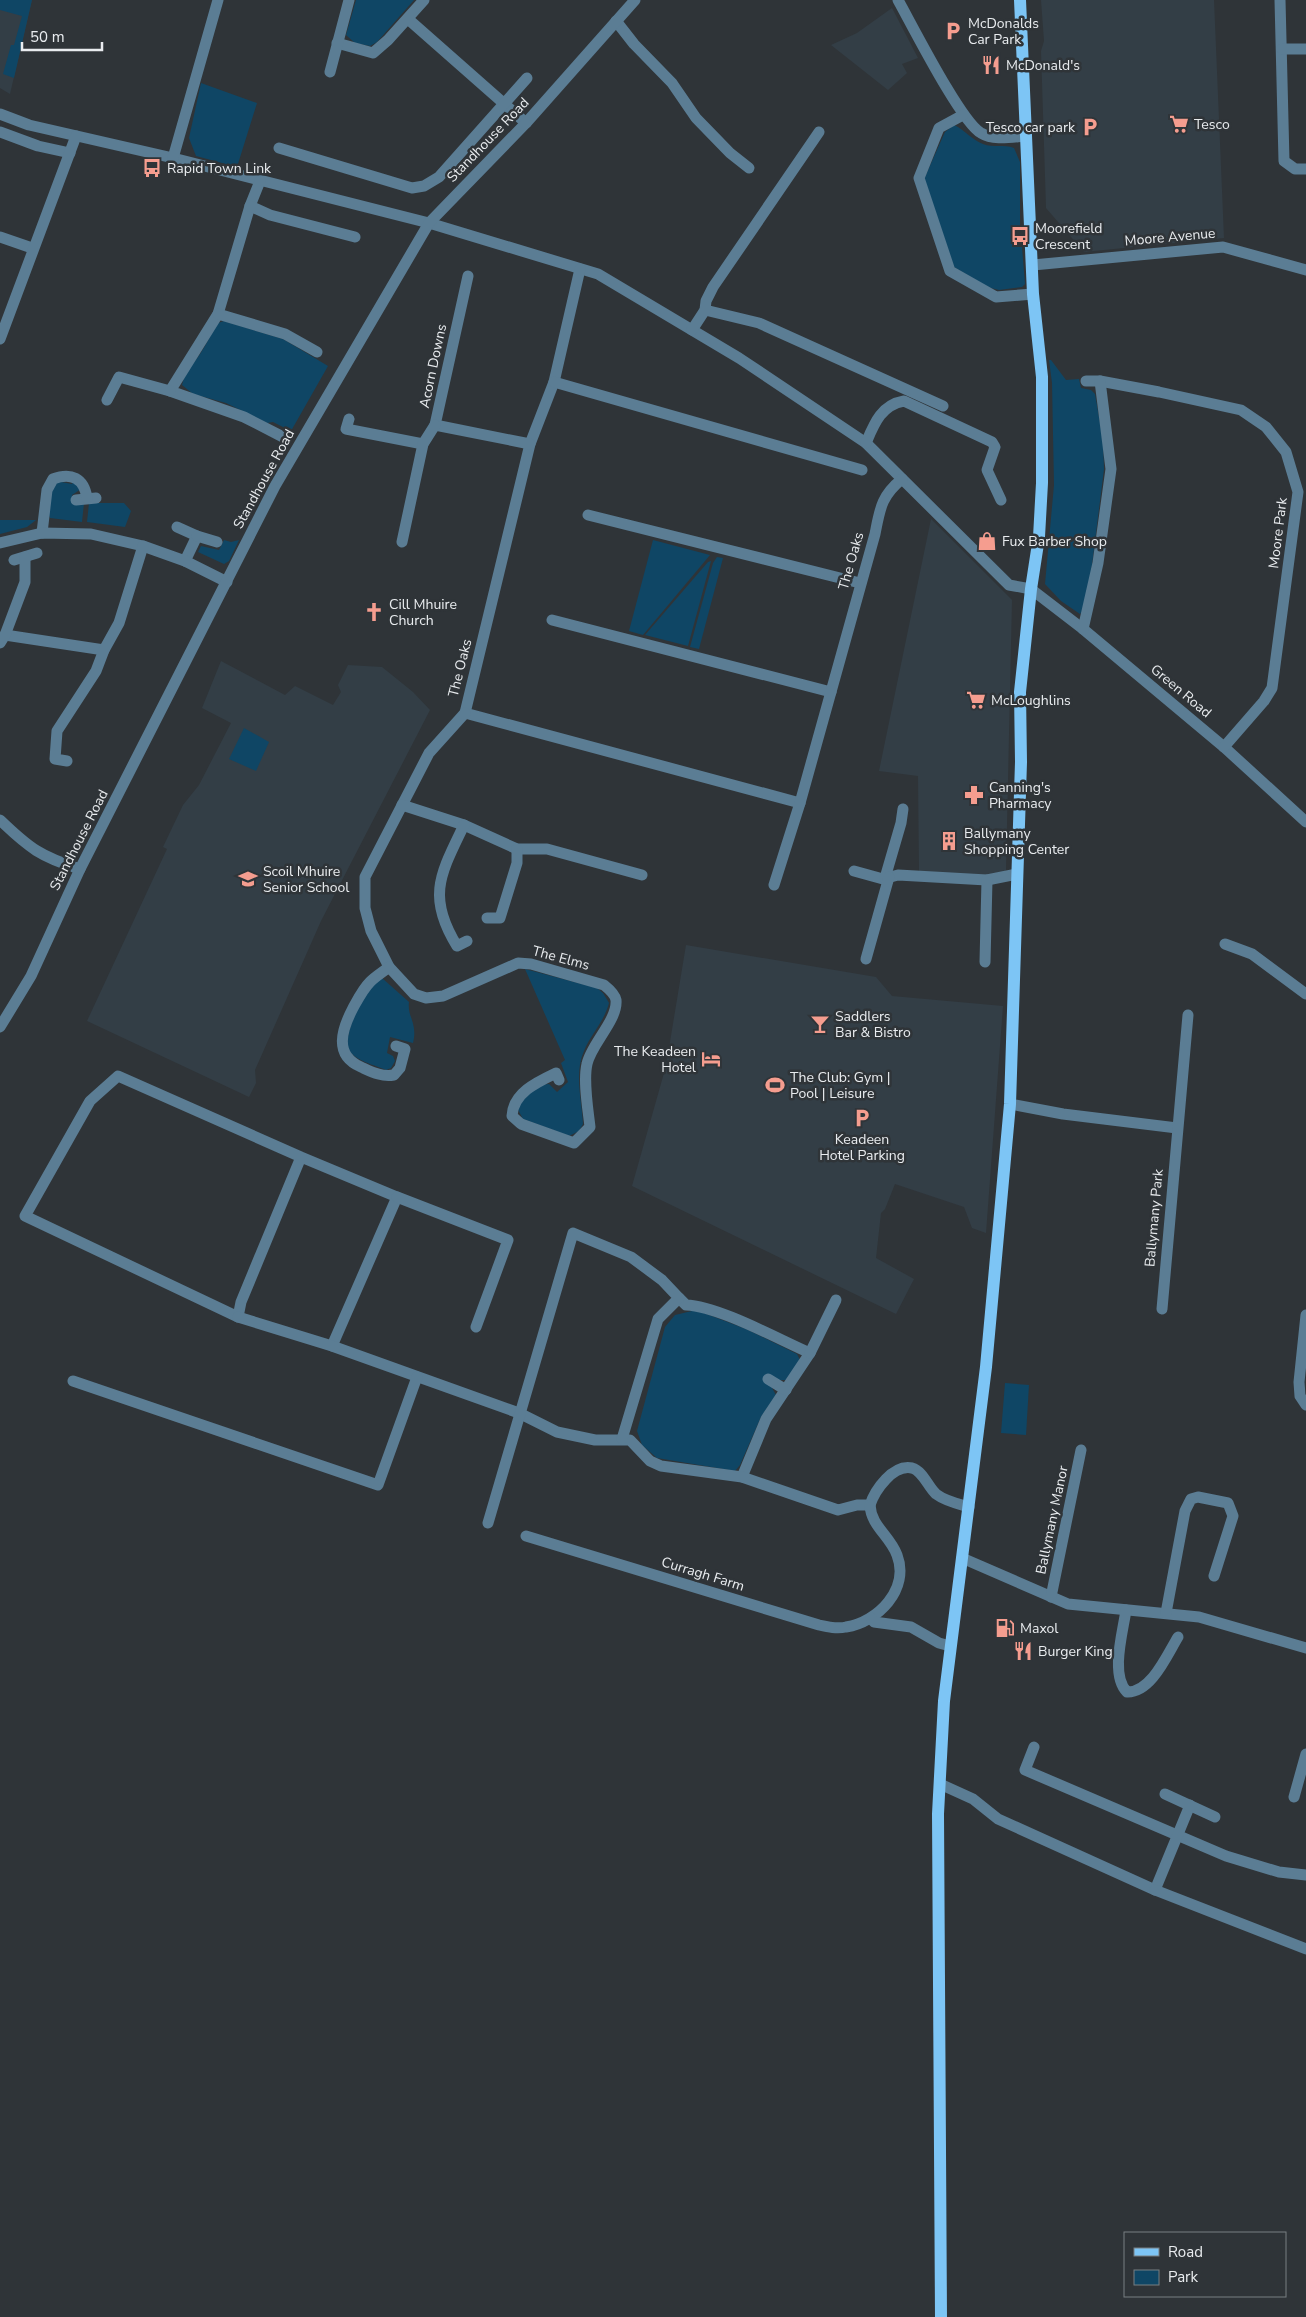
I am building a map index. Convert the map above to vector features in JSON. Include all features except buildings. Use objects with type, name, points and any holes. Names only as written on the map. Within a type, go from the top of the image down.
[{"type":"main road","points":[[942,2317],[938,2022],[940,1784],[950,1646],[986,1367],[1010,1104],[1021,762],[1020,692],[1031,589],[1039,537],[1042,483],[1042,378],[1033,294],[1020,0]]},
{"type":"street","points":[[173,158],[218,0]]},
{"type":"street","points":[[330,72],[349,0]]},
{"type":"street","points":[[337,43],[373,54],[424,0]]},
{"type":"street","name":"Standhouse Road","points":[[0,1027],[31,976],[80,868],[275,486],[428,223],[526,123],[635,0]]},
{"type":"street","points":[[898,0],[963,115],[980,133],[996,138],[1026,136]]},
{"type":"street","points":[[1280,0],[1284,161],[1295,169],[1306,169]]},
{"type":"street","points":[[408,19],[526,123]]},
{"type":"street","points":[[616,21],[634,44],[672,83],[696,118],[730,153],[749,168]]},
{"type":"street","points":[[1282,49],[1306,49]]},
{"type":"street","points":[[279,148],[412,188],[419,188],[432,183],[439,177],[527,78]]},
{"type":"street","points":[[0,114],[29,125],[173,158],[428,223],[598,274],[739,358],[866,443],[1008,585],[1031,589]]},
{"type":"street","points":[[963,115],[939,128],[919,178],[950,271],[996,297],[1033,294]]},
{"type":"street","points":[[0,132],[38,146],[70,153]]},
{"type":"street","points":[[692,330],[705,310],[706,301],[713,287],[818,132]]},
{"type":"street","points":[[0,339],[32,248],[76,136]]},
{"type":"street","points":[[170,391],[218,314],[250,206],[260,181]]},
{"type":"street","points":[[250,206],[270,215],[355,237]]},
{"type":"street","points":[[0,236],[32,248]]},
{"type":"street","name":"Moore Avenue","points":[[1033,265],[1223,247],[1306,270]]},
{"type":"street","name":"The Oaks","points":[[580,269],[554,382],[530,444],[465,713],[800,803]]},
{"type":"street","name":"Acorn Downs","points":[[468,276],[435,425],[530,444]]},
{"type":"street","points":[[705,310],[759,323],[943,406]]},
{"type":"street","points":[[218,314],[285,334],[317,352]]},
{"type":"street","points":[[107,400],[119,376],[170,391],[244,417],[283,437]]},
{"type":"street","points":[[1083,630],[1098,563],[1111,469],[1100,381]]},
{"type":"street","name":"Moore Park","points":[[1086,382],[1100,381],[1241,410],[1266,427],[1286,452],[1298,492],[1272,688],[1264,701],[1224,747]]},
{"type":"street","points":[[554,382],[862,470]]},
{"type":"street","points":[[866,443],[884,411],[893,403],[904,402],[992,442],[995,447],[988,470],[1000,500]]},
{"type":"street","points":[[348,419],[346,429],[423,444]]},
{"type":"street","points":[[402,542],[423,444],[435,425]]},
{"type":"street","points":[[42,533],[47,490],[52,479],[72,476],[81,481],[86,489],[86,499]]},
{"type":"street","name":"The Oaks","points":[[774,885],[800,803],[875,534],[879,511],[888,490],[902,479]]},
{"type":"street","points":[[588,515],[860,583]]},
{"type":"street","points":[[177,527],[218,542]]},
{"type":"street","points":[[0,543],[42,533],[92,534],[143,546],[185,561],[227,582]]},
{"type":"street","points":[[185,561],[198,536]]},
{"type":"street","points":[[67,761],[55,759],[57,731],[96,671],[104,650],[119,623],[143,546]]},
{"type":"street","points":[[37,553],[19,558],[25,582],[3,639],[104,650]]},
{"type":"street","name":"Green Road","points":[[1031,589],[1224,747],[1306,822]]},
{"type":"street","points":[[552,620],[831,692]]},
{"type":"street","name":"The Elms","points":[[465,713],[429,753],[365,877],[365,908],[369,923],[389,967],[414,994],[426,998],[443,996],[518,963],[531,964],[604,985],[612,993],[616,1001],[613,1012],[591,1051],[586,1065],[590,1126],[574,1143],[521,1124],[512,1116],[513,1109],[520,1097],[533,1085],[556,1073],[559,1080]]},
{"type":"street","points":[[402,805],[464,825],[517,849],[547,850],[642,875]]},
{"type":"street","points":[[866,959],[903,809]]},
{"type":"street","points":[[0,820],[26,845],[49,859],[80,868]]},
{"type":"street","points":[[464,825],[442,873],[438,894],[447,931],[456,946],[467,941]]},
{"type":"street","points":[[488,918],[500,918],[517,863],[517,849]]},
{"type":"street","points":[[854,871],[887,878],[898,875],[987,880],[1017,874]]},
{"type":"street","points":[[985,962],[987,880]]},
{"type":"street","points":[[1224,944],[1252,954],[1306,994]]},
{"type":"street","points":[[389,967],[369,982],[359,997],[345,1025],[341,1042],[343,1053],[354,1064],[384,1077],[394,1075],[400,1068],[404,1049],[396,1046]]},
{"type":"street","name":"Ballymany Park","points":[[1162,1309],[1188,1015]]},
{"type":"street","points":[[476,1327],[508,1240],[397,1197],[118,1076],[90,1101],[25,1216],[238,1317],[332,1346],[519,1413],[557,1432],[595,1440],[630,1440],[650,1461],[661,1466],[742,1477],[838,1510],[857,1505],[870,1505],[873,1497],[892,1474],[903,1469],[912,1468],[945,1500],[969,1507]]},
{"type":"street","points":[[1010,1104],[1063,1114],[1177,1128]]},
{"type":"street","points":[[238,1317],[241,1302],[301,1156]]},
{"type":"street","points":[[332,1346],[397,1197]]},
{"type":"street","points":[[488,1523],[573,1233],[631,1257],[662,1280],[686,1305],[696,1305],[745,1323],[810,1353]]},
{"type":"street","points":[[622,1439],[658,1319],[679,1298]]},
{"type":"street","points":[[742,1477],[766,1419],[810,1353],[836,1300]]},
{"type":"street","points":[[1306,1315],[1299,1382],[1300,1396],[1306,1405]]},
{"type":"street","points":[[73,1381],[378,1485],[417,1377]]},
{"type":"street","points":[[768,1378],[786,1390]]},
{"type":"street","name":"Ballymany Manor","points":[[1052,1596],[1081,1450]]},
{"type":"street","points":[[1166,1613],[1185,1511],[1191,1499],[1198,1497],[1228,1503],[1233,1516],[1214,1576]]},
{"type":"street","name":"Curragh Farm","points":[[526,1536],[819,1625],[846,1627],[871,1618],[883,1609],[893,1594],[901,1571],[898,1555],[890,1541],[876,1525],[870,1505]]},
{"type":"street","name":"Ballymany Manor","points":[[962,1558],[1068,1604],[1199,1617],[1306,1648]]},
{"type":"street","points":[[1126,1610],[1117,1673],[1122,1687],[1127,1692],[1135,1692],[1148,1683],[1178,1638]]},
{"type":"street","points":[[871,1618],[874,1622],[911,1627],[939,1643],[950,1646]]},
{"type":"street","points":[[1034,1747],[1025,1770],[1226,1856],[1266,1869],[1306,1874]]},
{"type":"street","points":[[1294,1797],[1306,1754]]},
{"type":"street","points":[[940,1784],[972,1799],[998,1819],[1155,1890],[1306,1949]]},
{"type":"street","points":[[1165,1794],[1214,1817]]},
{"type":"street","points":[[1155,1890],[1190,1805]]},
{"type":"shaded area","points":[[0,0],[32,0],[10,94],[0,88]]},
{"type":"shaded area","points":[[1041,0],[1214,0],[1224,238],[1084,252],[1046,208],[1041,51],[1044,41]]},
{"type":"shaded area","points":[[892,8],[918,58],[902,64],[907,73],[888,90],[831,45],[857,33]]},
{"type":"shaded area","points":[[931,519],[1012,600],[1006,870],[998,879],[919,871],[918,776],[879,771]]},
{"type":"shaded area","name":"Scoil Mhuire Senior School","points":[[221,661],[285,695],[295,686],[333,705],[341,692],[338,685],[348,665],[382,667],[413,692],[430,710],[321,921],[255,1070],[256,1083],[249,1097],[87,1021],[167,849],[163,847],[183,805],[199,785],[231,723],[202,708]]},
{"type":"shaded area","points":[[686,945],[876,977],[892,996],[1003,1006],[986,1233],[972,1228],[964,1207],[895,1184],[885,1209],[881,1213],[876,1258],[914,1279],[896,1314],[632,1186],[666,1066]]},
{"type":"green space","points":[[0,0],[32,0],[14,78],[3,74],[22,16],[0,10]]},
{"type":"green space","points":[[356,0],[414,0],[377,42],[370,46],[355,43],[346,35]]},
{"type":"green space","points":[[201,83],[257,103],[237,167],[196,156],[189,138]]},
{"type":"green space","points":[[954,125],[983,144],[1014,148],[1020,162],[1020,228],[1015,229],[1019,247],[1022,247],[1025,284],[1022,287],[999,290],[987,287],[954,267],[924,179],[945,132]]},
{"type":"green space","points":[[224,321],[283,339],[328,366],[291,431],[273,422],[267,423],[226,403],[193,394],[182,385],[187,372],[218,323]]},
{"type":"green space","points":[[1049,360],[1051,360],[1066,380],[1079,379],[1081,388],[1091,390],[1095,394],[1103,440],[1104,469],[1087,605],[1080,614],[1061,601],[1045,584],[1054,485],[1052,383]]},
{"type":"green space","points":[[56,481],[72,484],[73,481],[81,489],[72,495],[73,503],[84,503],[82,522],[50,518],[48,509],[49,499]]},
{"type":"green space","points":[[89,503],[124,503],[131,511],[125,527],[87,522]]},
{"type":"green space","points":[[0,520],[36,520],[27,527],[0,534]]},
{"type":"green space","points":[[224,540],[231,542],[239,540],[229,561],[224,564],[198,552],[201,546],[219,550]]},
{"type":"green space","points":[[653,540],[710,555],[643,635],[629,631]]},
{"type":"green space","points":[[717,557],[723,558],[699,649],[690,647],[713,563]]},
{"type":"green space","points":[[711,561],[688,646],[645,635],[708,562]]},
{"type":"green space","points":[[244,728],[269,742],[256,771],[229,759]]},
{"type":"green space","points":[[525,969],[597,988],[603,993],[609,1003],[581,1060],[579,1087],[583,1124],[579,1131],[569,1136],[523,1119],[517,1108],[526,1096],[540,1086],[549,1084],[557,1092],[568,1082],[561,1063],[565,1060]]},
{"type":"green space","points":[[382,978],[409,1002],[409,1012],[414,1030],[413,1043],[390,1037],[387,1053],[393,1056],[395,1061],[391,1068],[386,1070],[356,1057],[349,1050],[348,1044],[350,1028],[362,1001],[370,988]]},
{"type":"green space","points":[[696,1310],[746,1329],[797,1354],[800,1360],[786,1380],[779,1380],[772,1388],[776,1395],[761,1417],[740,1465],[735,1471],[657,1458],[642,1445],[637,1431],[665,1327],[675,1315]]},
{"type":"green space","points":[[1005,1383],[1029,1385],[1026,1435],[1001,1433]]},
{"type":"place","name":"McDonalds Car Park","points":[[953,31]]},
{"type":"place","name":"McDonald's","points":[[991,65]]},
{"type":"place","name":"Tesco","points":[[1179,124]]},
{"type":"place","name":"Tesco car park","points":[[1090,127]]},
{"type":"place","name":"Rapid Town Link","points":[[152,168]]},
{"type":"place","name":"Moorefield Crescent","points":[[1020,236]]},
{"type":"place","name":"Fux Barber Shop","points":[[987,541]]},
{"type":"place","name":"Cill Mhuire Church","points":[[374,612]]},
{"type":"place","name":"McLoughlins","points":[[976,700]]},
{"type":"place","name":"Canning's Pharmacy","points":[[974,795]]},
{"type":"place","name":"Ballymany Shopping Center","points":[[949,841]]},
{"type":"place","name":"Scoil Mhuire Senior School","points":[[248,879]]},
{"type":"place","name":"Saddlers Bar & Bistro","points":[[820,1024]]},
{"type":"place","name":"The Keadeen Hotel","points":[[711,1059]]},
{"type":"place","name":"The Club: Gym | Pool | Leisure","points":[[775,1085]]},
{"type":"place","name":"Keadeen Hotel Parking","points":[[862,1118]]},
{"type":"place","name":"Maxol","points":[[1005,1628]]},
{"type":"place","name":"Burger King","points":[[1023,1651]]}]
